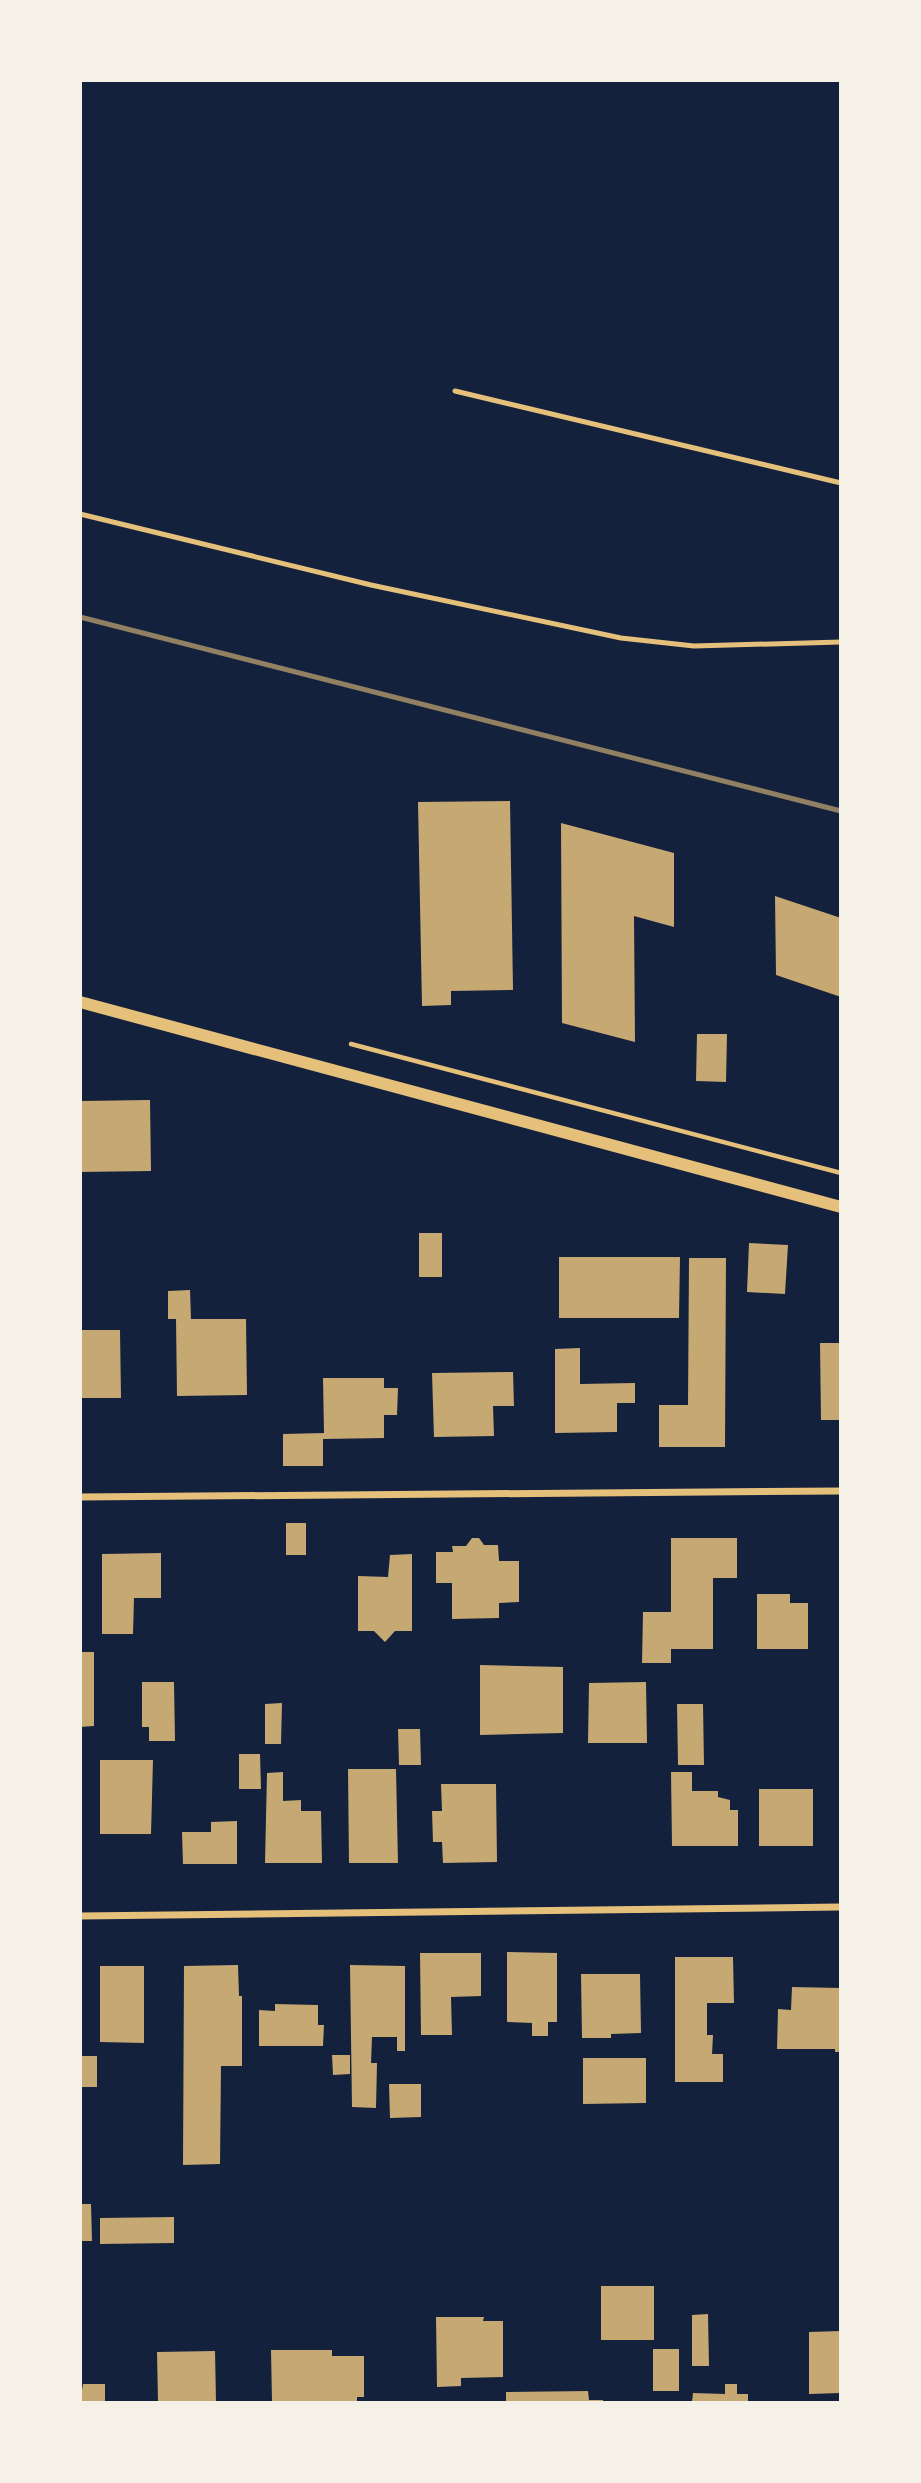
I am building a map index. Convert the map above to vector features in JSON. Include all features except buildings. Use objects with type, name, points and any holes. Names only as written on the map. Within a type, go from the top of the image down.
[{"type":"street","points":[[80,1002],[841,1207]]},
{"type":"street","points":[[80,1497],[841,1491]]},
{"type":"street","points":[[80,1916],[841,1907]]},
{"type":"lane","points":[[455,391],[841,483]]},
{"type":"lane","points":[[80,514],[370,586],[621,638],[694,646],[841,642]]},
{"type":"path","points":[[343,1042],[841,1173]]},
{"type":"railway","points":[[80,617],[841,811]]}]
